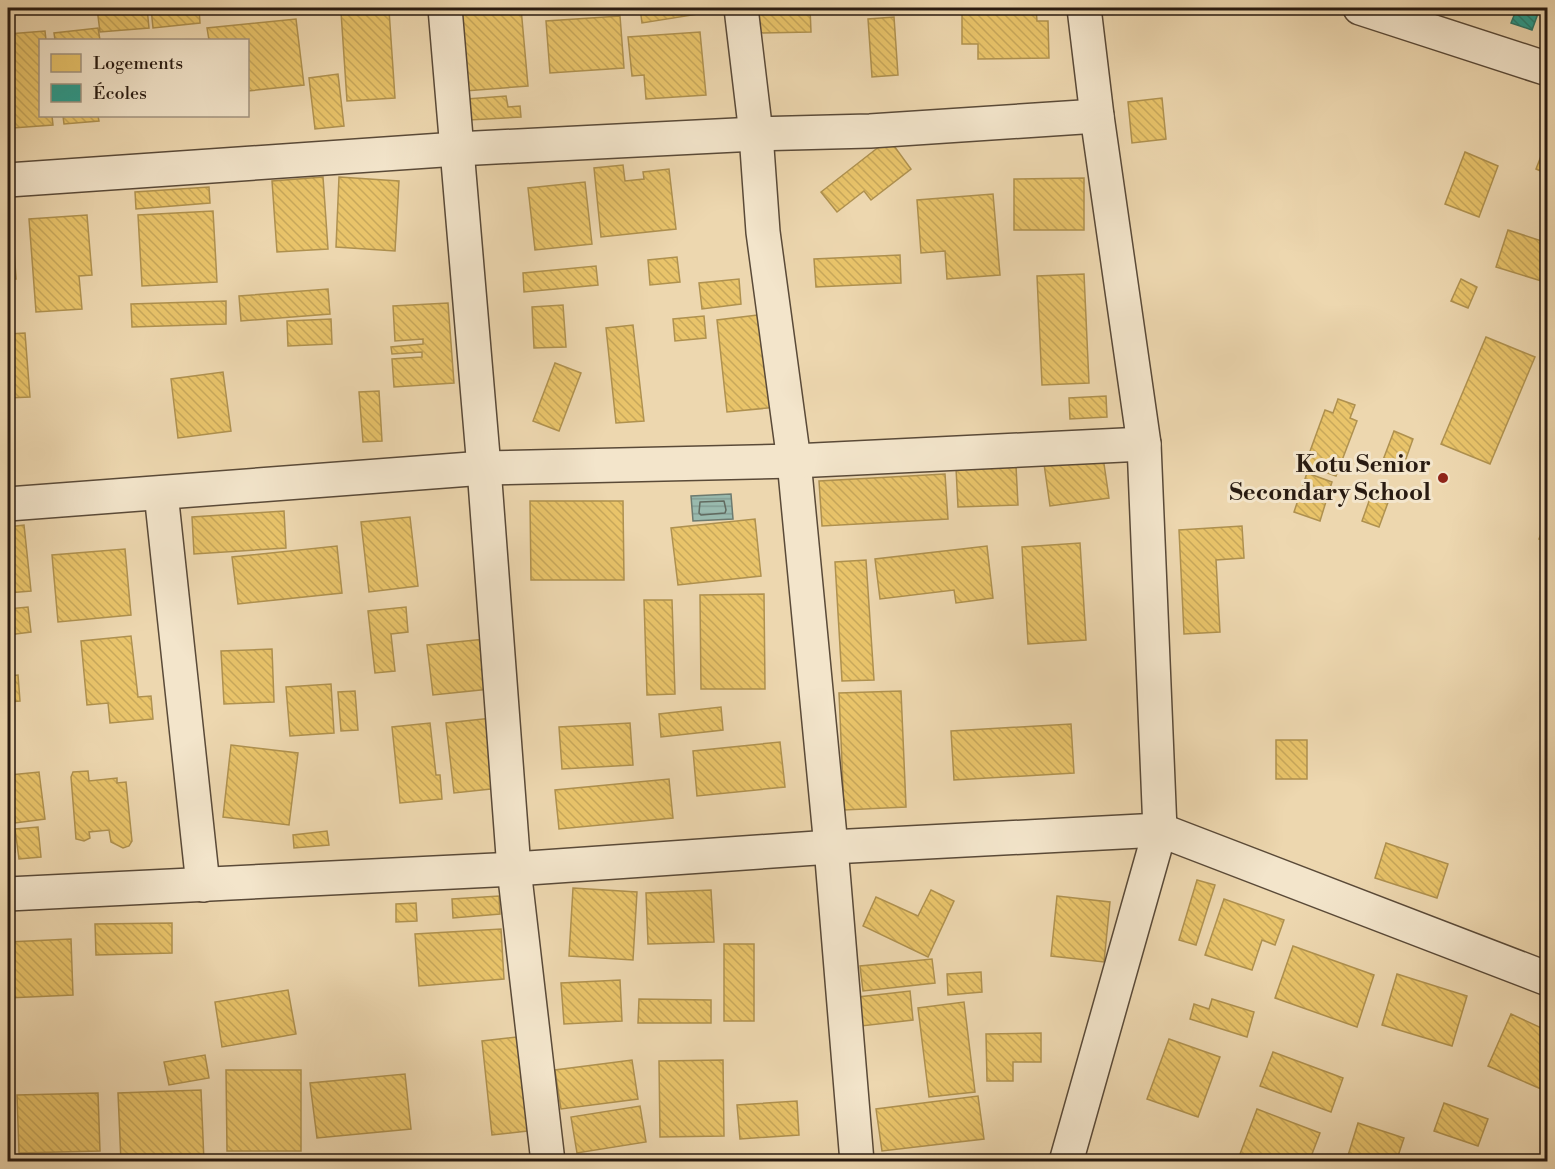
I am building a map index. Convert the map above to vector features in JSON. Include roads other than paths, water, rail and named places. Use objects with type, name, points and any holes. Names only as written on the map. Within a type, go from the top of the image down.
[{"type":"street","points":[[446,8],[514,869],[549,1161]]},
{"type":"street","points":[[741,8],[756,134],[763,232],[794,461],[831,847],[857,1161]]},
{"type":"street","points":[[1066,1161],[1160,830],[1144,444],[1097,116],[1084,8]]},
{"type":"street","points":[[1374,10],[1548,69]]},
{"type":"street","points":[[8,180],[458,149],[756,134],[870,131],[1097,116]]},
{"type":"street","points":[[8,504],[484,468],[794,461],[1144,444]]},
{"type":"street","points":[[161,492],[203,885]]},
{"type":"street","points":[[8,894],[514,869],[831,847],[1160,830],[1548,979]]},
{"type":"water","points":[[731,494],[733,519],[693,521],[691,496]]},
{"type":"place","name":"Kotu Senior Secondary School","points":[[1443,478]]}]
